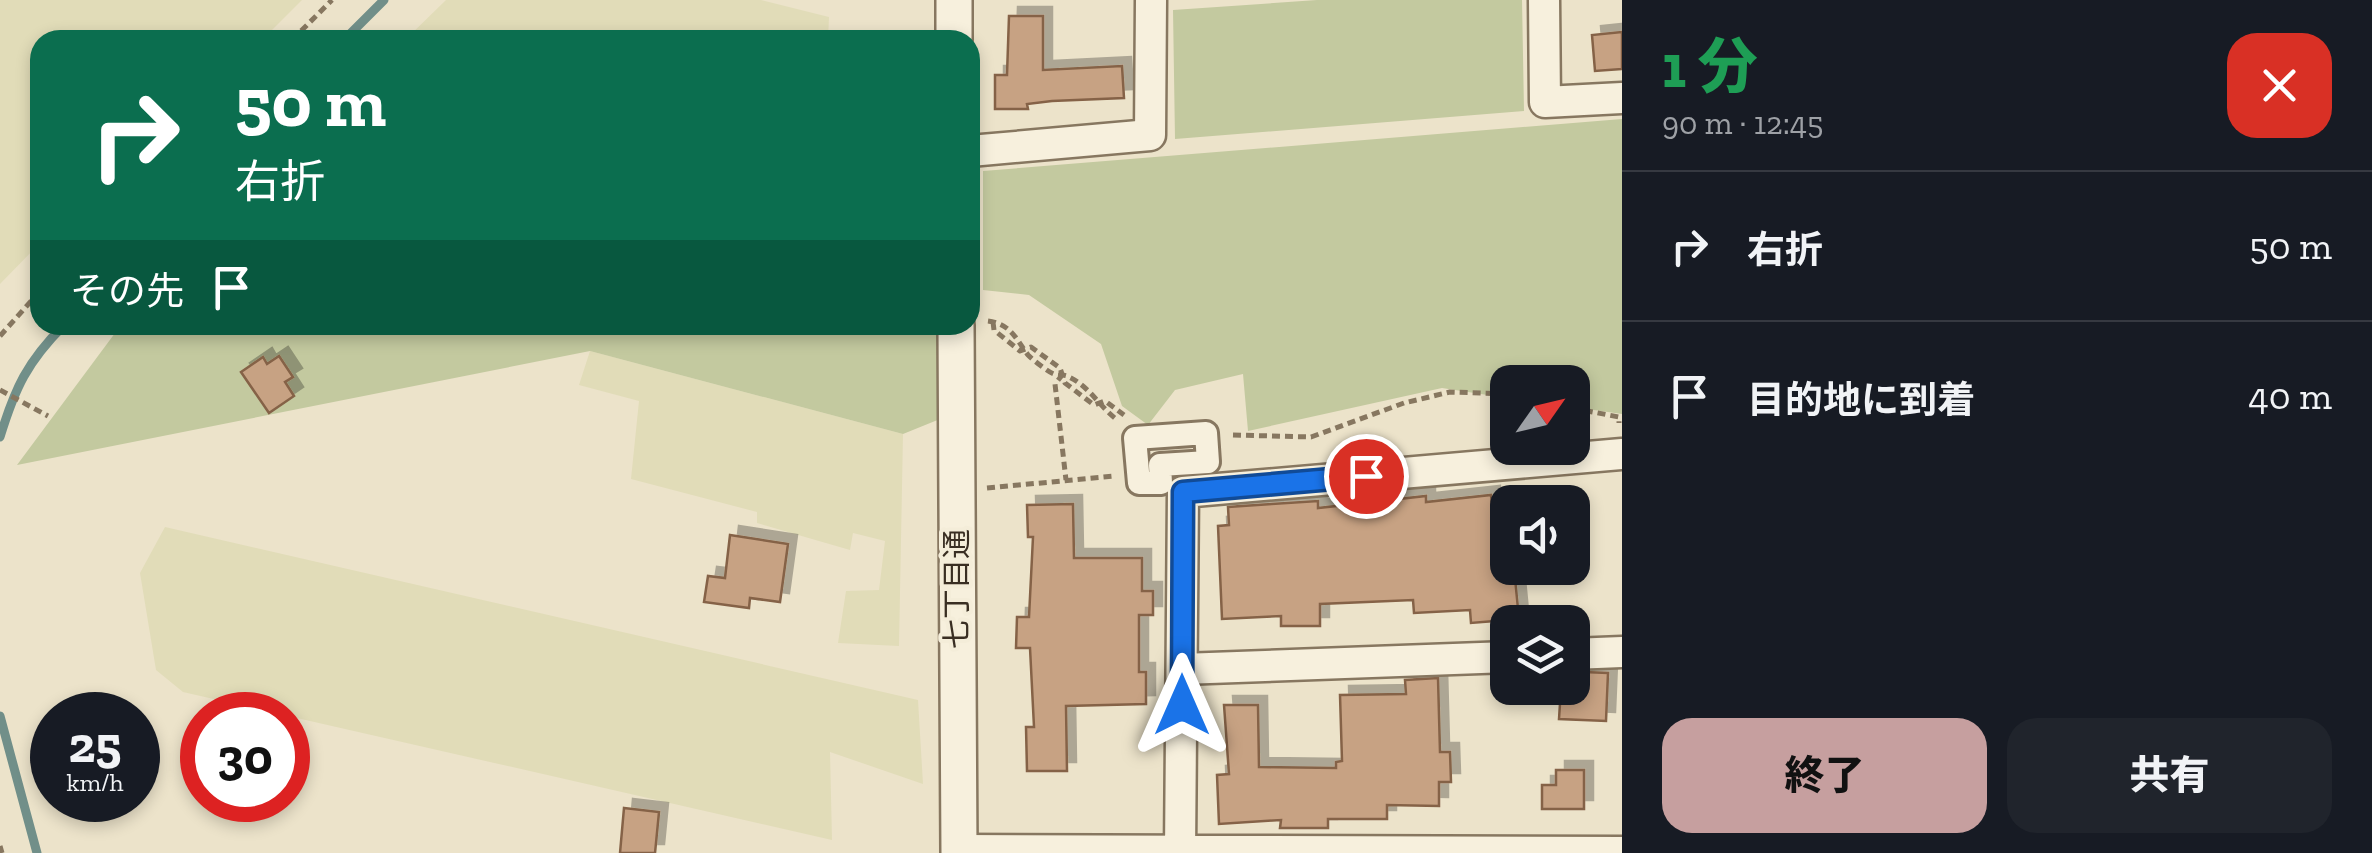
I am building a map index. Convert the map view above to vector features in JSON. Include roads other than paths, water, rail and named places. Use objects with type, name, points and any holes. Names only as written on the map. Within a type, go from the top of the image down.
[{"type":"street","points":[[954,0],[954,30]]},
{"type":"street","points":[[980,150],[1150,135],[1151,0]]},
{"type":"street","points":[[1544,0],[1545,102],[1622,98]]},
{"type":"street","name":"七丁目通","points":[[956,335],[959,852]]},
{"type":"street","points":[[1206,433],[1208,462],[1160,465],[1160,483],[1139,483],[1138,474],[1135,438],[1206,433]]},
{"type":"street","points":[[1180,852],[1183,492],[1622,454]]},
{"type":"street","points":[[1590,653],[1622,652]]},
{"type":"street","points":[[1182,668],[1490,657]]},
{"type":"street","points":[[959,852],[1622,852]]},
{"type":"waterway","points":[[354,30],[384,0]]},
{"type":"waterway","points":[[0,437],[24,376],[55,335]]},
{"type":"waterway","points":[[0,716],[37,853]]}]
